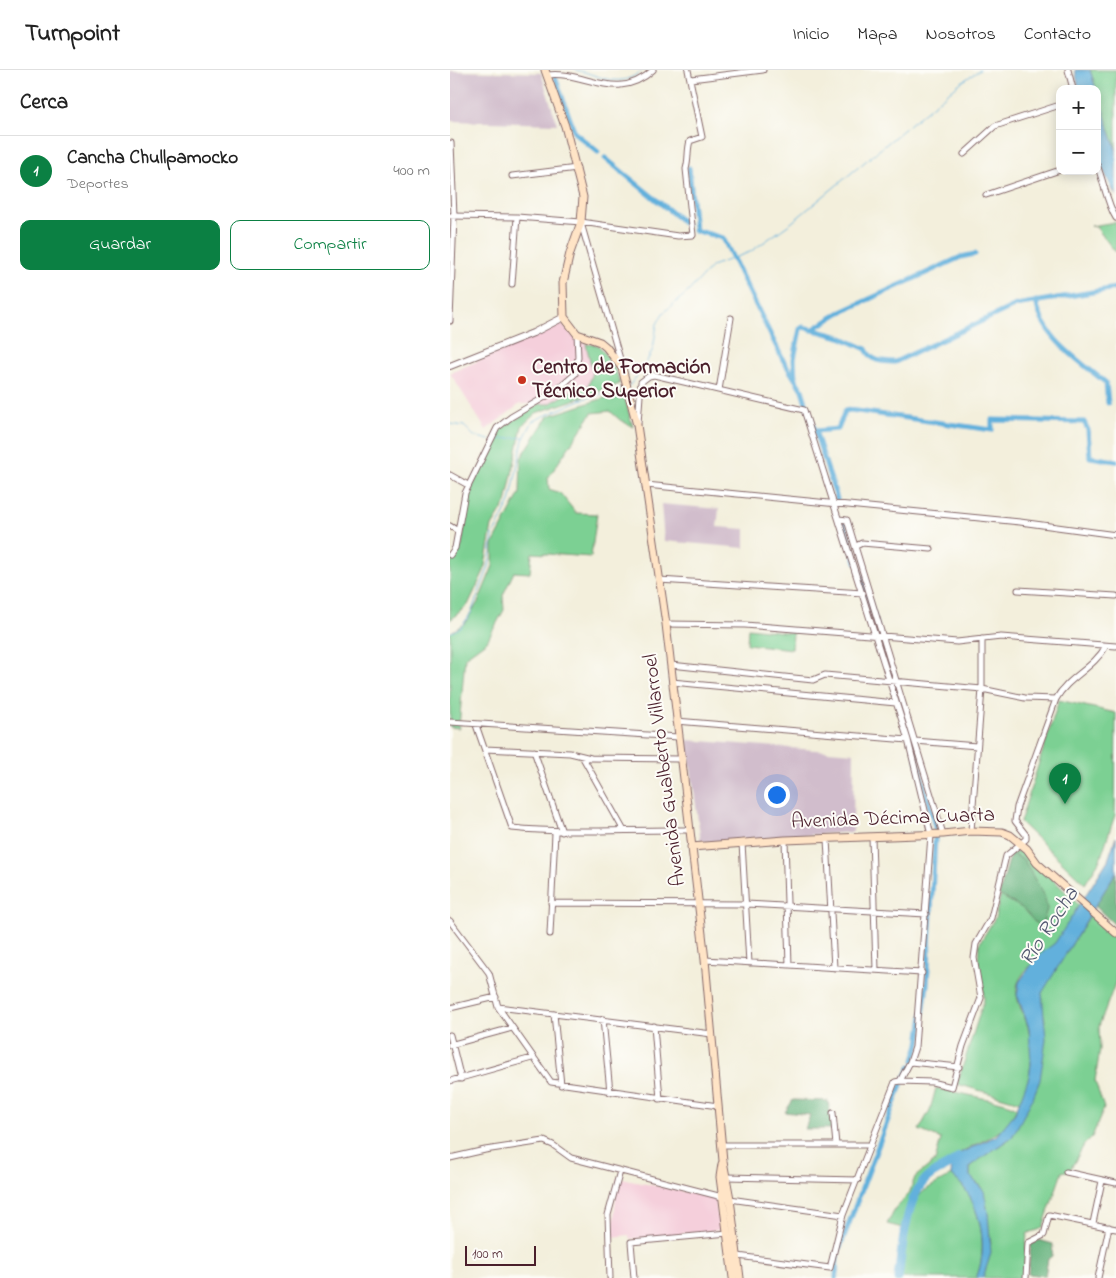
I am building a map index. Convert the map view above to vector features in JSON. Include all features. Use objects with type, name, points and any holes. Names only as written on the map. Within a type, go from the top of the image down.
[{"type":"main road","points":[[546,73],[565,126],[584,197],[581,222],[570,253],[563,283],[564,317],[577,334],[600,342],[622,368]]},
{"type":"main road","name":"Avenida Gualberto Villarroel","points":[[622,368],[637,425],[666,624],[680,758],[699,903],[721,1145],[740,1278]]},
{"type":"main road","name":"Avenida Décima Cuarta","points":[[692,847],[786,840],[931,835],[971,831],[1002,832],[1010,835],[1022,844],[1037,863],[1098,915],[1116,933]]},
{"type":"main road","name":"Avenida Gualberto Villarroel","points":[[723,1162],[720,1177],[733,1278]]},
{"type":"street","points":[[546,73],[558,72],[606,84],[622,85],[642,80],[654,70]]},
{"type":"street","points":[[452,216],[517,217],[581,222],[678,236],[693,234],[686,169],[689,158],[688,147],[690,141],[702,137],[688,70]]},
{"type":"street","points":[[691,79],[763,70]]},
{"type":"street","points":[[1068,70],[1072,85]]},
{"type":"street","points":[[964,154],[995,126],[1056,106]]},
{"type":"street","points":[[450,322],[451,143]]},
{"type":"street","points":[[512,176],[577,168]]},
{"type":"street","points":[[986,195],[1056,171]]},
{"type":"street","points":[[1101,174],[1106,186],[1110,209],[1116,218]]},
{"type":"street","points":[[512,284],[517,217]]},
{"type":"street","points":[[581,222],[622,368]]},
{"type":"street","points":[[450,366],[533,333],[564,317]]},
{"type":"street","points":[[719,390],[731,318]]},
{"type":"street","points":[[450,555],[455,548],[465,493],[497,428],[511,417],[557,390],[575,374],[578,357],[577,334]]},
{"type":"street","points":[[637,425],[640,415],[641,382],[649,376],[804,410],[908,740],[931,835],[915,1046],[910,1062],[900,1081]]},
{"type":"street","points":[[450,475],[468,485]]},
{"type":"street","points":[[646,485],[1020,522],[1116,535]]},
{"type":"street","points":[[839,519],[848,520],[943,834]]},
{"type":"street","points":[[450,526],[458,531]]},
{"type":"street","points":[[856,546],[862,543],[931,549]]},
{"type":"street","points":[[659,580],[863,593]]},
{"type":"street","points":[[1018,590],[1116,596]]},
{"type":"street","points":[[666,624],[745,625],[957,642],[1001,637],[1116,646]]},
{"type":"street","points":[[971,831],[976,746],[982,689],[982,640]]},
{"type":"street","points":[[738,1256],[830,1268],[844,1215],[895,1082],[932,1082],[952,1087],[959,1067],[963,1046],[981,998],[974,958],[976,944],[991,918],[1006,856],[1022,844],[1026,835],[1015,821],[1017,807],[1056,699],[1063,687],[1100,656],[1106,646]]},
{"type":"street","points":[[671,665],[813,680],[826,676],[982,689],[1025,698],[1056,699]]},
{"type":"street","points":[[672,682],[896,703]]},
{"type":"street","points":[[676,720],[908,740]]},
{"type":"street","points":[[450,722],[678,737]]},
{"type":"street","points":[[476,725],[512,828],[555,833],[623,829],[689,830]]},
{"type":"street","points":[[915,741],[976,746]]},
{"type":"street","points":[[485,749],[582,755],[591,758],[680,758]]},
{"type":"street","points":[[534,751],[562,832]]},
{"type":"street","points":[[582,755],[623,829]]},
{"type":"street","points":[[550,934],[555,833]]},
{"type":"street","points":[[872,837],[876,970]]},
{"type":"street","points":[[827,839],[834,968]]},
{"type":"street","points":[[786,840],[789,965]]},
{"type":"street","points":[[742,843],[749,963]]},
{"type":"street","points":[[552,903],[746,904],[926,914]]},
{"type":"street","points":[[450,921],[488,974],[498,1007],[532,1058],[551,1082],[561,1085],[718,1106]]},
{"type":"street","points":[[705,960],[922,973]]},
{"type":"street","points":[[450,1008],[496,997]]},
{"type":"street","points":[[498,1007],[712,1034]]},
{"type":"street","points":[[554,1014],[561,1085]]},
{"type":"street","points":[[603,1019],[610,1092]]},
{"type":"street","points":[[654,1026],[660,1099]]},
{"type":"street","points":[[451,1045],[512,1028]]},
{"type":"street","points":[[450,1035],[461,1079]]},
{"type":"street","points":[[450,1081],[532,1058]]},
{"type":"street","points":[[910,1062],[959,1067]]},
{"type":"street","points":[[833,1113],[836,1145]]},
{"type":"street","points":[[450,1158],[485,1150],[544,1141],[554,1145],[571,1158],[730,1199],[844,1215]]},
{"type":"street","points":[[721,1145],[871,1145]]},
{"type":"street","points":[[610,1278],[608,1215],[620,1171]]},
{"type":"street","points":[[1066,1172],[1116,1183]]},
{"type":"street","points":[[727,1177],[858,1180]]},
{"type":"street","points":[[1093,1223],[1102,1180]]},
{"type":"street","points":[[1026,1278],[1028,1243],[1044,1235],[1049,1214],[1116,1228]]},
{"type":"street","points":[[1098,1278],[1109,1227]]},
{"type":"street","points":[[634,1278],[631,1242],[728,1233]]},
{"type":"shaded area","points":[[450,71],[541,73],[557,124],[450,121]]},
{"type":"shaded area","name":"Centro de Formación Técnico Superior","points":[[563,324],[573,336],[586,344],[593,373],[588,386],[579,387],[549,404],[520,404],[486,430],[450,373]]},
{"type":"shaded area","points":[[661,504],[719,509],[717,527],[745,529],[745,548],[664,541]]},
{"type":"shaded area","points":[[687,740],[854,753],[853,832],[701,842]]},
{"type":"shaded area","points":[[617,1178],[715,1198],[720,1230],[630,1239],[629,1235],[613,1237]]},
{"type":"green space","points":[[1090,70],[1116,70],[1116,150],[1101,104],[1101,85],[1095,85]]},
{"type":"green space","points":[[1115,222],[1116,253],[1096,227],[1091,226]]},
{"type":"green space","points":[[586,344],[598,345],[612,363],[620,384],[536,413],[522,426],[506,503],[492,526],[484,571],[468,605],[450,620],[450,565],[462,545],[469,493],[501,429],[539,404],[549,404],[579,387],[588,386],[593,373]]},
{"type":"green space","points":[[623,392],[633,427],[620,420],[610,411],[592,413],[548,478],[549,489],[560,493],[576,513],[597,514],[591,557],[532,553],[530,573],[514,572],[503,595],[504,610],[487,641],[465,657],[459,728],[450,727],[450,633],[465,623],[478,602],[493,566],[493,544],[520,493],[521,458],[548,416]]},
{"type":"green space","points":[[748,628],[793,633],[792,649],[747,644]]},
{"type":"green space","points":[[1059,700],[1116,713],[1115,815],[1100,860],[1085,884],[1020,822]]},
{"type":"green space","points":[[1024,851],[1079,905],[1058,940],[1029,967],[1018,983],[1018,1000],[1028,1027],[1031,1046],[1031,1066],[1020,1102],[957,1084],[984,1000],[983,984],[978,965],[979,944],[995,918],[1011,853]]},
{"type":"green space","points":[[1011,853],[1024,860],[1045,898],[1047,909],[1041,929],[1022,908],[999,895]]},
{"type":"green space","points":[[1116,872],[1116,926],[1095,906]]},
{"type":"green space","points":[[1091,914],[1116,937],[1116,981],[1099,1026],[1100,1049],[1095,1081],[1104,1108],[1092,1137],[1084,1145],[1070,1170],[1062,1172],[1043,1227],[1027,1234],[1023,1278],[983,1278],[991,1243],[987,1219],[988,1213],[981,1187],[970,1176],[970,1166],[1012,1137],[1021,1119],[1045,1020],[1041,1004],[1041,993]]},
{"type":"green space","points":[[936,1088],[1006,1103],[1017,1108],[1005,1125],[993,1136],[960,1153],[948,1164],[932,1170],[924,1176],[911,1198],[903,1228],[887,1224],[897,1206],[909,1194],[915,1177],[935,1161],[941,1139],[919,1130],[930,1110]]},
{"type":"green space","points":[[793,1100],[828,1101],[833,1129],[805,1129],[810,1115],[785,1112]]},
{"type":"green space","points":[[951,1175],[967,1193],[978,1216],[981,1229],[982,1255],[976,1278],[899,1278],[909,1219],[918,1198],[924,1191]]},
{"type":"green space","points":[[1039,1240],[1053,1244],[1052,1256],[1048,1259],[1045,1276],[1028,1274],[1031,1244]]},
{"type":"water","points":[[1075,70],[1090,70],[1095,85],[1078,85]]},
{"type":"water","points":[[1101,103],[1116,150],[1116,196],[1101,166]]},
{"type":"water","name":"Río Rocha","points":[[1116,837],[1116,872],[1042,993],[1046,1039],[1040,1080],[1032,1100],[1012,1137],[970,1166],[970,1176],[984,1191],[988,1213],[991,1253],[983,1278],[976,1278],[982,1255],[981,1229],[978,1216],[967,1193],[951,1175],[952,1161],[958,1154],[996,1136],[1015,1113],[1029,1077],[1031,1064],[1029,1028],[1017,995],[1019,982],[1038,956],[1055,943],[1108,860]]},
{"type":"waterway","points":[[576,70],[611,80],[626,79],[643,70]]},
{"type":"waterway","points":[[629,386],[644,367],[653,349],[657,324],[663,313],[688,292],[712,266],[750,252],[791,223],[960,83],[980,70]]},
{"type":"waterway","points":[[555,77],[575,133],[598,152]]},
{"type":"waterway","points":[[605,158],[686,224]]},
{"type":"waterway","points":[[689,168],[695,231]]},
{"type":"waterway","points":[[694,230],[723,238],[783,360],[802,390],[808,409]]},
{"type":"waterway","points":[[812,330],[839,313],[961,257],[975,254]]},
{"type":"waterway","points":[[795,379],[794,359],[800,329],[803,327],[840,337],[866,349],[875,359],[895,362],[1016,305],[1116,288]]},
{"type":"waterway","points":[[1036,301],[1040,314],[1054,337],[1074,357],[1106,383],[1108,403]]},
{"type":"waterway","points":[[450,633],[461,627],[471,613],[489,566],[493,535],[510,502],[523,440],[533,421],[580,400],[625,387]]},
{"type":"waterway","points":[[815,431],[838,429],[845,411],[850,410],[992,430],[992,420],[1084,422],[1088,430],[1090,457],[1116,461]]},
{"type":"waterway","points":[[810,415],[837,499]]},
{"type":"waterway","points":[[450,424],[464,426],[474,436],[489,440]]},
{"type":"waterway","points":[[493,440],[524,437]]},
{"type":"waterway","points":[[844,523],[856,562]]},
{"type":"waterway","points":[[859,570],[877,626]]},
{"type":"waterway","points":[[914,747],[936,831]]},
{"type":"waterway","points":[[914,1060],[919,1044],[927,985],[935,839]]},
{"type":"waterway","points":[[905,1078],[911,1066]]},
{"type":"waterway","points":[[836,1278],[837,1255],[901,1085]]},
{"type":"waterway","points":[[898,1278],[905,1227],[912,1201],[928,1177],[951,1164],[959,1157]]},
{"type":"place","name":"Centro de Formación Técnico Superior","points":[[522,380]]},
{"type":"place","name":"Cancha Chullpamocko","points":[[1065,804]]}]
